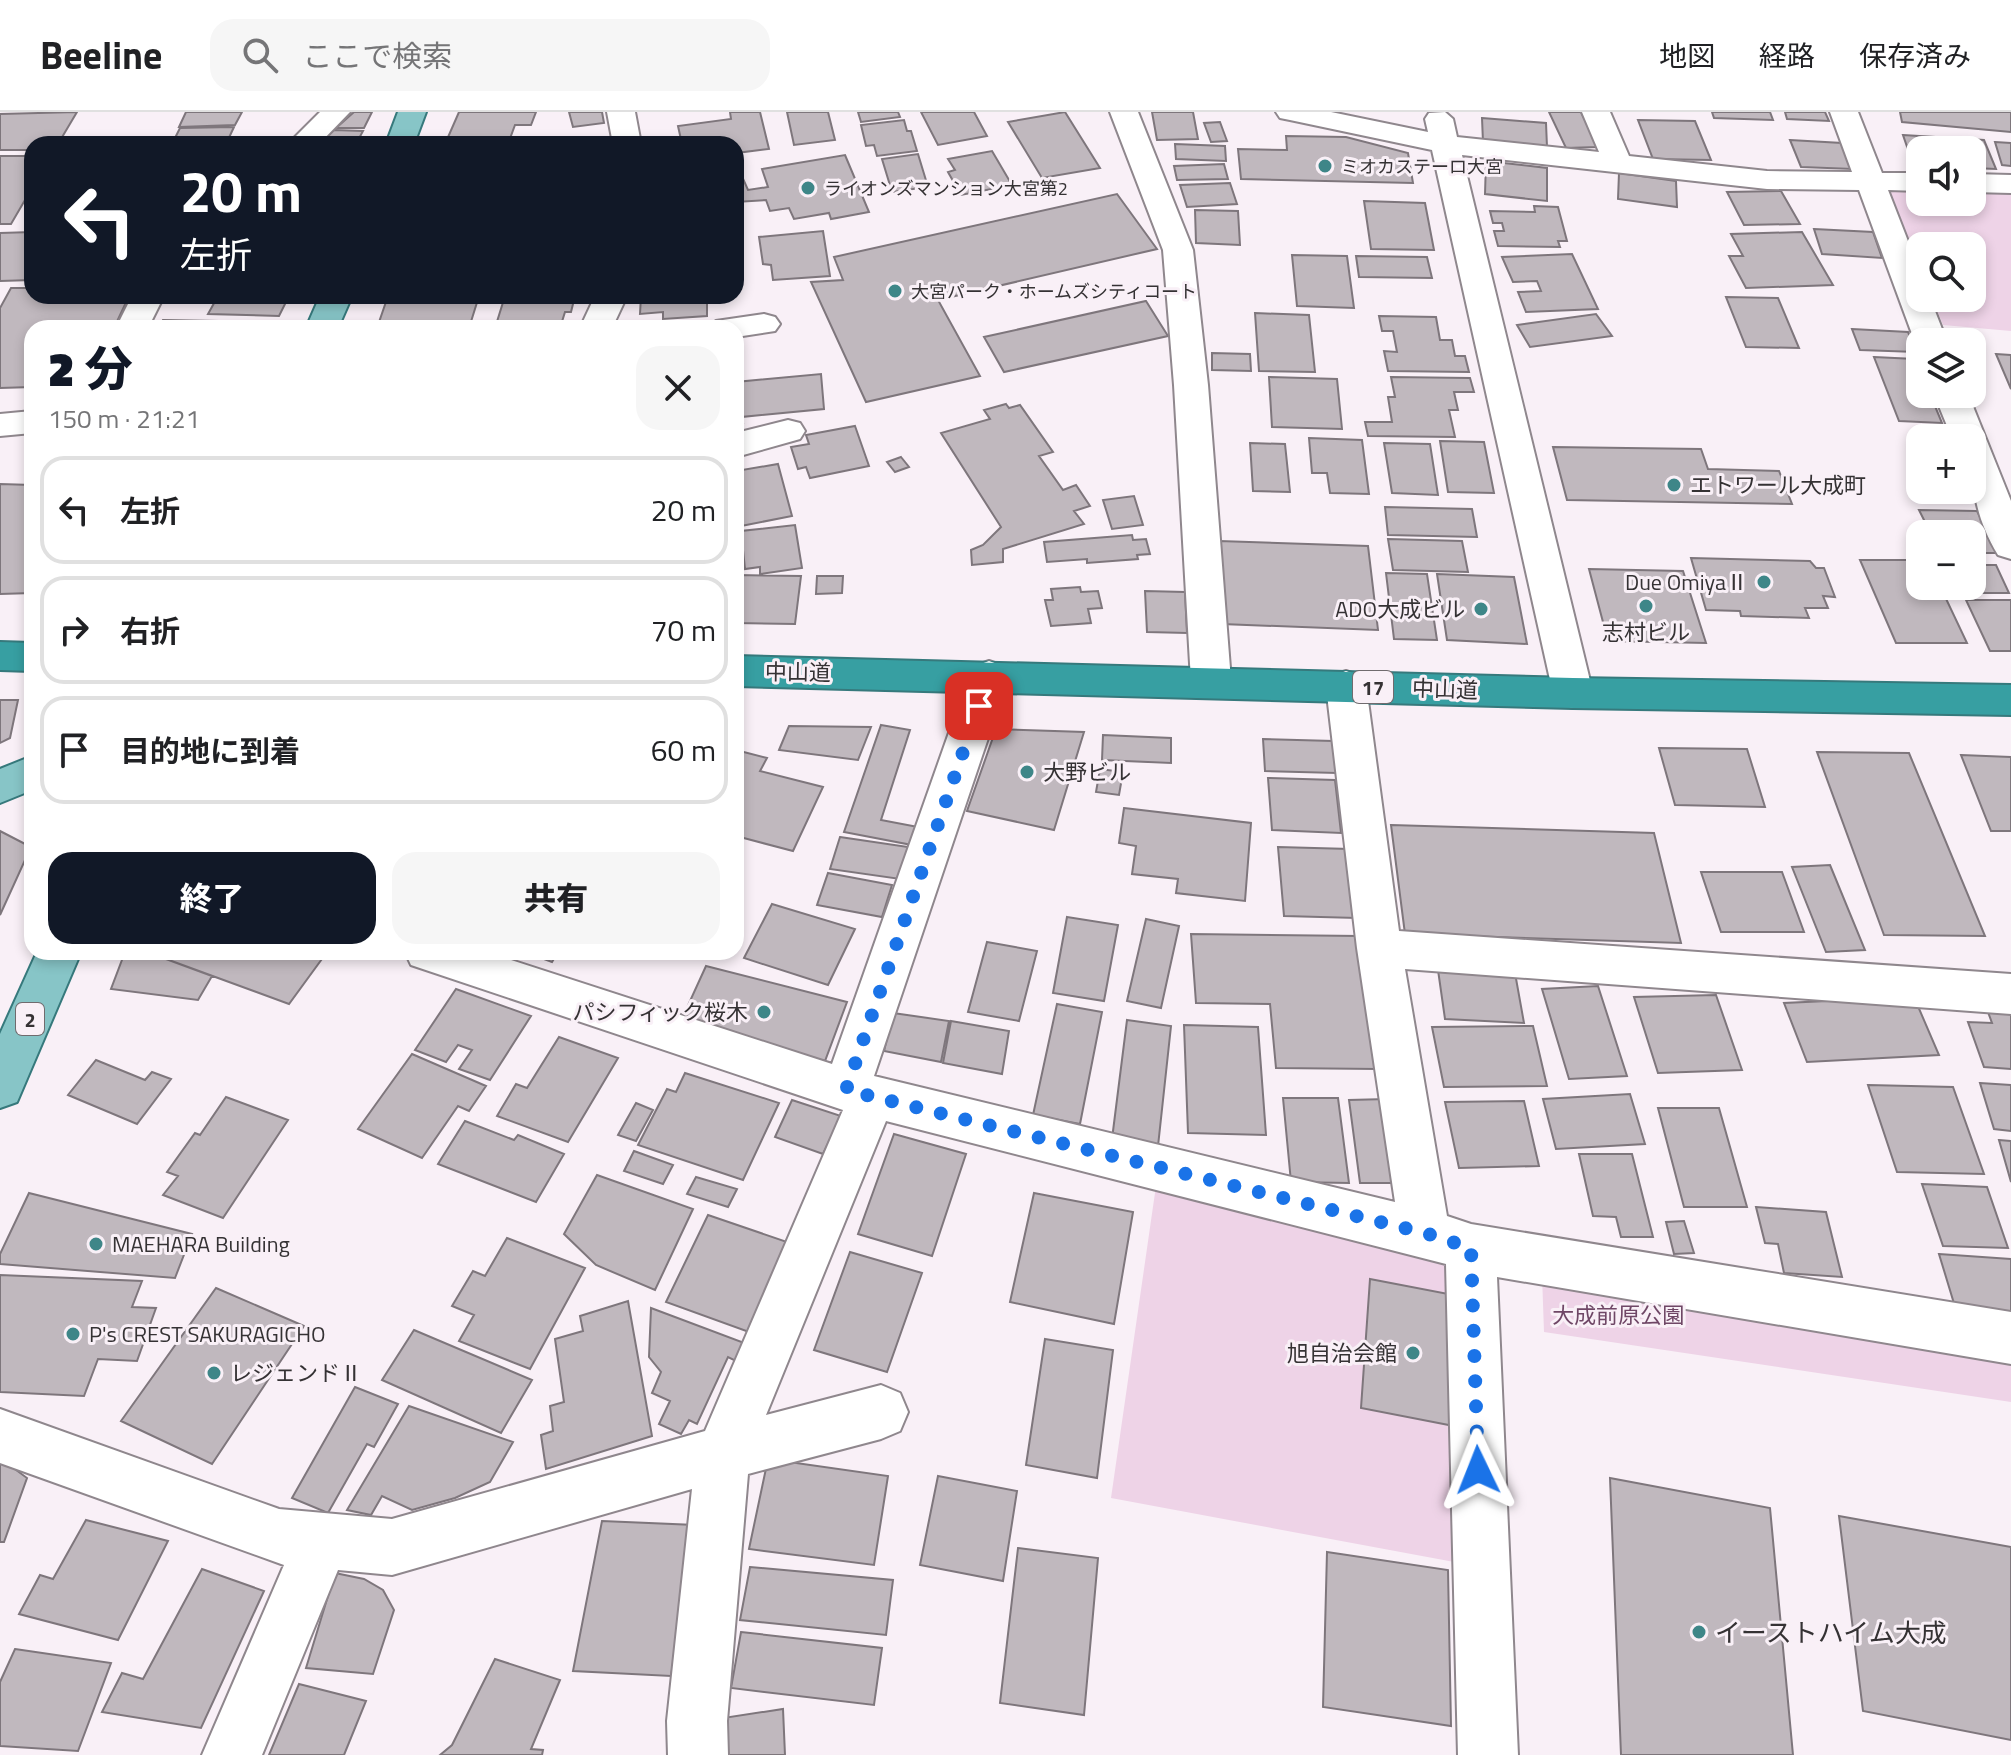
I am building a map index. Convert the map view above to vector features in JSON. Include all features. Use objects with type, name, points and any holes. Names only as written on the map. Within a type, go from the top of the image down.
[{"type":"highway","points":[[0,656],[24,657]]},
{"type":"highway","name":"中山道","points":[[744,671],[1211,681],[1573,693],[2011,700]]},
{"type":"main road","points":[[403,136],[412,112]]},
{"type":"main road","points":[[0,787],[24,776]]},
{"type":"main road","name":"2","points":[[0,1087],[56,960]]},
{"type":"street","points":[[310,136],[336,112]]},
{"type":"street","points":[[1124,112],[1178,250],[1191,385],[1211,681]]},
{"type":"street","points":[[1290,112],[1441,128],[1618,163],[1767,180],[1906,181]]},
{"type":"street","points":[[1596,112],[1618,163]]},
{"type":"street","points":[[1844,112],[1926,328]]},
{"type":"street","points":[[628,136],[629,113]]},
{"type":"street","points":[[1441,128],[1573,693]]},
{"type":"street","points":[[1986,183],[2011,184]]},
{"type":"street","points":[[744,326],[764,324]]},
{"type":"street","points":[[0,425],[24,423]]},
{"type":"street","points":[[744,443],[788,431]]},
{"type":"street","points":[[1986,483],[2011,546]]},
{"type":"street","points":[[698,1755],[697,1721],[723,1454],[859,1093],[989,676]]},
{"type":"street","points":[[1346,686],[1379,948],[1448,1241],[1488,1755]]},
{"type":"street","points":[[1379,948],[2011,994]]},
{"type":"street","points":[[452,960],[859,1093],[1448,1241],[2011,1338]]},
{"type":"street","points":[[0,1436],[279,1537],[392,1547],[881,1412]]},
{"type":"street","points":[[232,1755],[323,1540]]},
{"type":"green space","points":[[1887,189],[1906,190],[1906,216],[1986,216],[1986,192],[2011,193],[2011,331],[1943,325],[1938,312],[1986,312],[1986,232],[1906,232],[1906,235]]},
{"type":"green space","points":[[1157,1179],[1459,1256],[1465,1564],[1111,1498]]},
{"type":"green space","name":"大成前原公園","points":[[1542,1275],[2011,1349],[2011,1402],[1544,1332]]},
{"type":"building","points":[[77,112],[63,136],[24,136],[24,150],[0,150],[0,114]]},
{"type":"building","points":[[186,112],[242,112],[235,125],[179,127]]},
{"type":"building","points":[[354,112],[372,112],[364,128],[336,128]]},
{"type":"building","points":[[459,112],[536,112],[531,125],[515,125],[511,136],[448,136]]},
{"type":"building","points":[[569,112],[602,112],[604,123],[573,127]]},
{"type":"building","points":[[730,112],[760,112],[769,149],[744,152],[744,136],[680,136],[678,126],[731,119]]},
{"type":"building","points":[[787,112],[828,112],[835,140],[794,145]]},
{"type":"building","points":[[858,112],[898,112],[900,117],[861,122]]},
{"type":"building","points":[[921,112],[974,112],[987,136],[938,145]]},
{"type":"building","points":[[1065,112],[1100,168],[1042,178],[1008,122]]},
{"type":"building","points":[[1152,112],[1193,112],[1198,139],[1157,140]]},
{"type":"building","points":[[1549,112],[1581,112],[1598,147],[1566,148]]},
{"type":"building","points":[[1712,112],[1770,112],[1773,120],[1714,118]]},
{"type":"building","points":[[1785,112],[1825,112],[1829,121],[1787,119]]},
{"type":"building","points":[[1900,112],[2011,112],[2011,132],[1902,122]]},
{"type":"building","points":[[1482,118],[1546,123],[1547,147],[1483,142]]},
{"type":"building","points":[[904,120],[917,151],[877,156],[874,145],[866,146],[861,125]]},
{"type":"building","points":[[1638,120],[1695,121],[1711,160],[1653,159]]},
{"type":"building","points":[[1220,122],[1227,141],[1211,142],[1204,123]]},
{"type":"building","points":[[234,127],[230,136],[176,136],[180,128]]},
{"type":"building","points":[[334,130],[363,131],[360,136],[328,136]]},
{"type":"building","name":"ミオカステーロ大宮","points":[[1286,136],[1346,137],[1408,153],[1413,183],[1241,179],[1238,149],[1287,150]]},
{"type":"building","points":[[1790,140],[1842,143],[1853,169],[1801,167]]},
{"type":"building","points":[[1995,142],[2011,143],[2011,166],[2002,165]]},
{"type":"building","points":[[1175,144],[1225,146],[1226,161],[1176,159]]},
{"type":"building","points":[[1986,145],[1996,169],[1986,169]]},
{"type":"building","points":[[992,151],[1012,185],[961,195],[948,172],[955,170],[948,159]]},
{"type":"building","points":[[918,154],[928,187],[892,192],[882,159]]},
{"type":"building","name":"ライオンズマンション大宮第2","points":[[845,155],[869,212],[831,219],[829,213],[794,219],[789,208],[770,211],[766,200],[744,201],[744,181],[748,190],[768,187],[762,169]]},
{"type":"building","points":[[0,156],[24,156],[24,202],[11,224],[0,224]]},
{"type":"building","points":[[1486,161],[1547,168],[1547,201],[1485,194]]},
{"type":"building","points":[[1224,164],[1228,179],[1177,180],[1174,166]]},
{"type":"building","points":[[1619,173],[1676,181],[1677,207],[1618,199]]},
{"type":"building","points":[[1230,183],[1237,204],[1187,207],[1180,185]]},
{"type":"building","points":[[1781,191],[1800,224],[1744,225],[1727,192]]},
{"type":"building","name":"大宮パーク・ホームズシティコート","points":[[1117,194],[1157,249],[938,300],[980,376],[866,402],[811,282],[843,280],[834,257]]},
{"type":"building","points":[[1364,201],[1425,203],[1434,250],[1371,249]]},
{"type":"building","points":[[1534,206],[1558,207],[1567,241],[1558,241],[1560,247],[1498,246],[1494,231],[1504,231],[1502,223],[1493,223],[1490,211],[1535,212]]},
{"type":"building","points":[[1195,210],[1238,211],[1240,245],[1196,243]]},
{"type":"building","points":[[1814,229],[1873,232],[1882,258],[1822,254]]},
{"type":"building","points":[[823,231],[830,276],[773,280],[771,265],[763,264],[759,237]]},
{"type":"building","points":[[24,232],[24,280],[0,281],[0,233]]},
{"type":"building","points":[[1802,232],[1833,285],[1746,288],[1729,256],[1743,256],[1731,234]]},
{"type":"building","points":[[1572,254],[1598,309],[1526,312],[1518,292],[1541,291],[1537,281],[1513,282],[1502,257]]},
{"type":"building","points":[[1292,255],[1347,256],[1354,308],[1297,306]]},
{"type":"building","points":[[1356,256],[1427,257],[1432,278],[1359,277]]},
{"type":"building","points":[[11,288],[24,288],[24,304],[125,304],[118,320],[24,320],[24,387],[0,388],[0,308]]},
{"type":"building","points":[[1726,297],[1778,298],[1799,348],[1746,347]]},
{"type":"building","points":[[1146,301],[1168,336],[1004,372],[984,337]]},
{"type":"building","points":[[214,304],[285,304],[279,316],[208,314]]},
{"type":"building","points":[[385,304],[476,304],[472,320],[380,320]]},
{"type":"building","points":[[502,304],[573,304],[571,312],[565,312],[562,320],[498,320]]},
{"type":"building","points":[[641,304],[707,304],[707,316],[663,319],[663,312],[640,314]]},
{"type":"building","points":[[1255,313],[1309,315],[1315,372],[1259,371]]},
{"type":"building","points":[[1596,314],[1612,336],[1530,347],[1517,325]]},
{"type":"building","points":[[1379,316],[1436,317],[1440,340],[1452,340],[1455,356],[1465,356],[1469,372],[1388,371],[1384,351],[1397,352],[1393,331],[1382,331]]},
{"type":"building","points":[[1852,329],[1906,332],[1906,352],[1860,350]]},
{"type":"building","points":[[1212,353],[1250,354],[1251,371],[1212,370]]},
{"type":"building","points":[[1996,354],[2011,355],[2011,389]]},
{"type":"building","points":[[1874,357],[1906,359],[1906,408],[1936,408],[1942,423],[1899,421]]},
{"type":"building","points":[[821,374],[824,409],[744,417],[744,381]]},
{"type":"building","points":[[1269,377],[1337,379],[1342,429],[1272,427]]},
{"type":"building","points":[[1391,377],[1470,378],[1474,392],[1454,392],[1458,410],[1449,410],[1455,437],[1368,436],[1365,422],[1392,422],[1388,397],[1395,397]]},
{"type":"building","points":[[1006,404],[1009,408],[1020,405],[1053,452],[1039,456],[1063,490],[1076,485],[1090,506],[1074,511],[1084,524],[1003,549],[1003,562],[972,565],[971,550],[983,545],[1001,527],[941,433],[990,419],[984,410]]},
{"type":"building","points":[[855,426],[869,466],[810,478],[806,467],[798,469],[791,447],[809,444],[806,435]]},
{"type":"building","points":[[1309,438],[1362,440],[1369,494],[1330,493],[1327,473],[1312,473]]},
{"type":"building","points":[[1440,441],[1484,442],[1494,493],[1448,492]]},
{"type":"building","points":[[1250,443],[1285,444],[1290,492],[1253,491]]},
{"type":"building","points":[[1384,443],[1430,444],[1438,495],[1392,493]]},
{"type":"building","name":"エトワール大成町","points":[[1553,447],[1701,449],[1708,469],[1779,471],[1792,504],[1567,500]]},
{"type":"building","points":[[901,457],[909,467],[895,472],[887,462]]},
{"type":"building","points":[[778,464],[792,516],[744,525],[744,470]]},
{"type":"building","points":[[0,484],[24,485],[24,593],[0,594]]},
{"type":"building","points":[[1134,496],[1143,525],[1112,529],[1103,500]]},
{"type":"building","points":[[1385,507],[1472,509],[1477,537],[1388,535]]},
{"type":"building","points":[[1919,510],[1977,511],[1982,520],[1924,520]]},
{"type":"building","points":[[795,525],[802,568],[760,574],[760,567],[745,569],[744,531]]},
{"type":"building","points":[[1986,529],[1998,553],[1986,553]]},
{"type":"building","points":[[1132,535],[1133,540],[1146,539],[1150,554],[1137,555],[1138,559],[1087,563],[1087,559],[1047,562],[1044,542]]},
{"type":"building","points":[[1388,539],[1462,541],[1468,572],[1393,570]]},
{"type":"building","points":[[1219,541],[1368,546],[1378,630],[1222,624]]},
{"type":"building","name":"Due OmiyaⅡ","points":[[1691,558],[1810,561],[1816,568],[1824,568],[1835,597],[1823,596],[1828,608],[1805,608],[1809,618],[1741,616],[1740,611],[1706,610]]},
{"type":"building","points":[[1860,560],[1906,560],[1906,600],[1947,600],[1967,643],[1896,643]]},
{"type":"building","points":[[1986,565],[1996,565],[2009,593],[1986,593]]},
{"type":"building","name":"志村ビル","points":[[1589,569],[1683,571],[1706,643],[1608,641]]},
{"type":"building","points":[[1386,573],[1427,574],[1437,640],[1394,639]]},
{"type":"building","name":"ADO大成ビル","points":[[1437,574],[1514,577],[1527,644],[1447,640]]},
{"type":"building","points":[[744,575],[801,576],[795,624],[744,623]]},
{"type":"building","points":[[817,576],[843,576],[842,593],[816,594]]},
{"type":"building","points":[[1080,587],[1081,592],[1098,591],[1102,608],[1088,609],[1091,623],[1051,626],[1045,600],[1053,600],[1051,589]]},
{"type":"building","points":[[1145,591],[1185,592],[1187,633],[1147,632]]},
{"type":"building","points":[[1966,600],[2011,600],[2011,651],[1990,651]]},
{"type":"building","points":[[0,700],[18,700],[10,738],[0,743]]},
{"type":"building","points":[[881,725],[910,730],[881,820],[918,827],[912,845],[844,832]]},
{"type":"building","points":[[789,726],[871,727],[858,760],[779,750]]},
{"type":"building","name":"大野ビル","points":[[996,729],[1084,732],[1054,830],[967,811]]},
{"type":"building","points":[[1103,735],[1171,738],[1171,763],[1102,760]]},
{"type":"building","points":[[1263,739],[1333,741],[1337,773],[1265,771]]},
{"type":"building","points":[[1659,748],[1747,749],[1765,807],[1675,805]]},
{"type":"building","points":[[744,752],[767,758],[760,771],[823,787],[793,851],[744,838]]},
{"type":"building","points":[[1817,752],[1909,753],[1985,936],[1884,935]]},
{"type":"building","points":[[1961,755],[2011,757],[2011,831],[1991,831]]},
{"type":"building","points":[[1100,769],[1123,772],[1119,795],[1096,792]]},
{"type":"building","points":[[1268,778],[1335,780],[1341,833],[1272,830]]},
{"type":"building","points":[[1124,808],[1251,823],[1245,901],[1176,893],[1178,879],[1132,874],[1136,846],[1119,843]]},
{"type":"building","points":[[1391,825],[1654,833],[1681,943],[1405,934]]},
{"type":"building","points":[[0,831],[24,843],[24,862],[0,915]]},
{"type":"building","points":[[840,837],[915,848],[907,880],[830,869]]},
{"type":"building","points":[[1278,847],[1350,849],[1357,918],[1284,916]]},
{"type":"building","points":[[1830,865],[1865,950],[1826,952],[1792,867]]},
{"type":"building","points":[[1701,872],[1782,872],[1804,932],[1721,932]]},
{"type":"building","points":[[828,873],[892,885],[882,917],[817,905]]},
{"type":"building","points":[[772,904],[855,929],[828,985],[744,958]]},
{"type":"building","points":[[1067,917],[1118,925],[1104,1001],[1053,993]]},
{"type":"building","points":[[1146,919],[1179,926],[1161,1008],[1127,1001]]},
{"type":"building","points":[[1191,934],[1360,936],[1378,1069],[1276,1068],[1270,1004],[1196,1003]]},
{"type":"building","points":[[987,942],[1037,951],[1019,1021],[968,1012]]},
{"type":"building","points":[[122,960],[169,960],[212,976],[198,1000],[111,989]]},
{"type":"building","points":[[169,960],[321,960],[289,1004]]},
{"type":"building","name":"パシフィック桜木","points":[[706,966],[847,1002],[825,1061],[680,1023]]},
{"type":"building","points":[[1438,970],[1515,973],[1524,1023],[1445,1019]]},
{"type":"building","points":[[1598,986],[1627,1076],[1569,1079],[1542,989]]},
{"type":"building","points":[[456,989],[531,1016],[490,1080],[459,1069],[472,1050],[458,1045],[446,1062],[415,1050]]},
{"type":"building","points":[[1716,995],[1742,1070],[1658,1073],[1634,997]]},
{"type":"building","points":[[1914,997],[1939,1055],[1807,1062],[1784,1003]]},
{"type":"building","points":[[1984,1001],[2011,1003],[2011,1069],[1984,1067],[1968,1022],[1992,1023]]},
{"type":"building","points":[[1057,1004],[1102,1012],[1080,1124],[1033,1115]]},
{"type":"building","points":[[893,1013],[949,1021],[941,1062],[884,1051]]},
{"type":"building","points":[[1127,1020],[1171,1026],[1158,1146],[1112,1139]]},
{"type":"building","points":[[951,1021],[1009,1031],[1002,1074],[943,1063]]},
{"type":"building","points":[[1184,1025],[1258,1027],[1266,1135],[1188,1133]]},
{"type":"building","points":[[1533,1026],[1547,1086],[1444,1087],[1432,1027]]},
{"type":"building","points":[[559,1037],[618,1058],[568,1142],[497,1116],[516,1084],[527,1088]]},
{"type":"building","points":[[412,1054],[486,1086],[469,1111],[458,1106],[422,1158],[358,1129]]},
{"type":"building","points":[[96,1060],[145,1080],[152,1072],[171,1079],[137,1124],[68,1095]]},
{"type":"building","points":[[685,1073],[779,1103],[743,1180],[638,1145],[667,1089],[676,1092]]},
{"type":"building","points":[[1980,1083],[2011,1085],[2011,1131],[1994,1129]]},
{"type":"building","points":[[1868,1085],[1953,1087],[1984,1174],[1897,1172]]},
{"type":"building","points":[[1630,1094],[1645,1144],[1556,1149],[1543,1099]]},
{"type":"building","points":[[226,1097],[288,1120],[223,1218],[163,1195],[178,1176],[167,1172],[195,1133],[200,1135]]},
{"type":"building","points":[[1283,1098],[1338,1098],[1349,1183],[1291,1182]]},
{"type":"building","points":[[1387,1099],[1400,1183],[1360,1183],[1349,1100]]},
{"type":"building","points":[[792,1100],[841,1116],[823,1154],[775,1137]]},
{"type":"building","points":[[1524,1101],[1539,1166],[1459,1168],[1445,1102]]},
{"type":"building","points":[[636,1103],[653,1110],[636,1141],[618,1135]]},
{"type":"building","points":[[1658,1108],[1719,1108],[1747,1207],[1684,1207]]},
{"type":"building","points":[[465,1121],[514,1140],[518,1135],[564,1154],[536,1202],[438,1164]]},
{"type":"building","points":[[894,1134],[966,1154],[932,1256],[858,1234]]},
{"type":"building","points":[[1999,1140],[2011,1141],[2011,1182]]},
{"type":"building","points":[[634,1151],[673,1165],[663,1184],[624,1171]]},
{"type":"building","points":[[1579,1154],[1632,1154],[1653,1237],[1621,1237],[1616,1217],[1593,1216]]},
{"type":"building","points":[[597,1175],[693,1209],[655,1290],[596,1265],[564,1234]]},
{"type":"building","points":[[696,1177],[737,1189],[728,1207],[687,1194]]},
{"type":"building","points":[[1922,1184],[1987,1187],[2008,1248],[1943,1246]]},
{"type":"building","name":"MAEHARA Building","points":[[29,1193],[192,1234],[175,1278],[0,1264],[0,1254]]},
{"type":"building","points":[[1034,1193],[1133,1212],[1114,1324],[1010,1302]]},
{"type":"building","points":[[1756,1207],[1826,1212],[1842,1277],[1784,1273],[1778,1244],[1765,1243]]},
{"type":"building","points":[[708,1215],[790,1243],[749,1332],[666,1302]]},
{"type":"building","points":[[1684,1221],[1694,1253],[1674,1254],[1666,1222]]},
{"type":"building","points":[[507,1238],[585,1268],[530,1369],[459,1341],[474,1315],[452,1306],[473,1271],[485,1276]]},
{"type":"building","points":[[850,1252],[922,1273],[887,1372],[814,1350]]},
{"type":"building","points":[[1939,1254],[2011,1259],[2011,1313],[1956,1310]]},
{"type":"building","name":"P's CREST SAKURAGICHO","points":[[0,1275],[142,1281],[132,1307],[156,1308],[137,1361],[98,1359],[84,1396],[0,1392]]},
{"type":"building","name":"旭自治会館","points":[[1370,1279],[1464,1297],[1459,1427],[1361,1408]]},
{"type":"building","name":"レジェンドⅡ","points":[[216,1288],[304,1326],[212,1464],[121,1421]]},
{"type":"building","points":[[628,1301],[652,1436],[546,1469],[541,1435],[553,1431],[550,1406],[564,1402],[555,1339],[583,1331],[580,1316]]},
{"type":"building","points":[[651,1308],[747,1344],[738,1362],[728,1357],[697,1424],[689,1420],[681,1434],[659,1424],[670,1401],[652,1393],[661,1372],[649,1357]]},
{"type":"building","points":[[414,1330],[532,1380],[501,1433],[382,1380]]},
{"type":"building","points":[[1045,1339],[1113,1350],[1097,1478],[1026,1465]]},
{"type":"building","points":[[355,1387],[398,1404],[374,1447],[367,1444],[328,1513],[292,1498]]},
{"type":"building","points":[[409,1406],[513,1442],[490,1482],[455,1498],[412,1510],[382,1496],[371,1515],[347,1510]]},
{"type":"building","points":[[0,1458],[27,1478],[4,1542],[0,1542]]},
{"type":"building","points":[[768,1459],[888,1476],[874,1565],[749,1549]]},
{"type":"building","points":[[938,1476],[1017,1491],[1003,1581],[920,1565]]},
{"type":"building","name":"イーストハイム大成","points":[[1610,1478],[1770,1508],[1793,1755],[1621,1755]]},
{"type":"building","name":"イーストハイム大成","points":[[1839,1516],[2011,1547],[2011,1740],[1863,1711]]},
{"type":"building","points":[[86,1520],[168,1541],[118,1640],[19,1614],[40,1575],[53,1579]]},
{"type":"building","points":[[602,1521],[695,1525],[671,1676],[573,1671]]},
{"type":"building","points":[[1018,1548],[1098,1558],[1084,1715],[1000,1703]]},
{"type":"building","points":[[1327,1552],[1448,1570],[1451,1726],[1323,1707]]},
{"type":"building","points":[[750,1567],[893,1580],[886,1635],[740,1620]]},
{"type":"building","points":[[202,1569],[264,1591],[201,1728],[102,1712],[122,1673],[143,1679]]},
{"type":"building","points":[[335,1573],[364,1579],[383,1590],[394,1610],[373,1674],[306,1668]]},
{"type":"building","points":[[741,1632],[882,1648],[874,1705],[731,1688]]},
{"type":"building","points":[[15,1649],[111,1663],[78,1751],[0,1746],[0,1682]]},
{"type":"building","points":[[495,1659],[560,1680],[531,1749],[543,1750],[542,1755],[440,1755],[452,1745]]},
{"type":"building","points":[[299,1684],[366,1701],[344,1755],[269,1755]]},
{"type":"building","points":[[783,1709],[785,1755],[723,1755],[723,1718]]},
{"type":"place","name":"ミオカステーロ大宮","points":[[1325,166]]},
{"type":"place","name":"ライオンズマンション大宮第2","points":[[808,188]]},
{"type":"place","name":"大宮パーク・ホームズシティコート","points":[[895,291]]},
{"type":"place","name":"エトワール大成町","points":[[1674,485]]},
{"type":"place","name":"Due OmiyaⅡ","points":[[1764,582]]},
{"type":"place","name":"志村ビル","points":[[1646,606]]},
{"type":"place","name":"ADO大成ビル","points":[[1481,609]]},
{"type":"place","name":"大野ビル","points":[[1027,772]]},
{"type":"place","name":"パシフィック桜木","points":[[764,1012]]},
{"type":"place","name":"MAEHARA Building","points":[[96,1244]]},
{"type":"place","name":"P's CREST SAKURAGICHO","points":[[73,1334]]},
{"type":"place","name":"旭自治会館","points":[[1413,1353]]},
{"type":"place","name":"レジェンドⅡ","points":[[214,1373]]},
{"type":"place","name":"イーストハイム大成","points":[[1699,1632]]},
{"type":"route","points":[[979,706],[846,1090],[1425,1233],[1471,1248],[1478,1470]]}]
